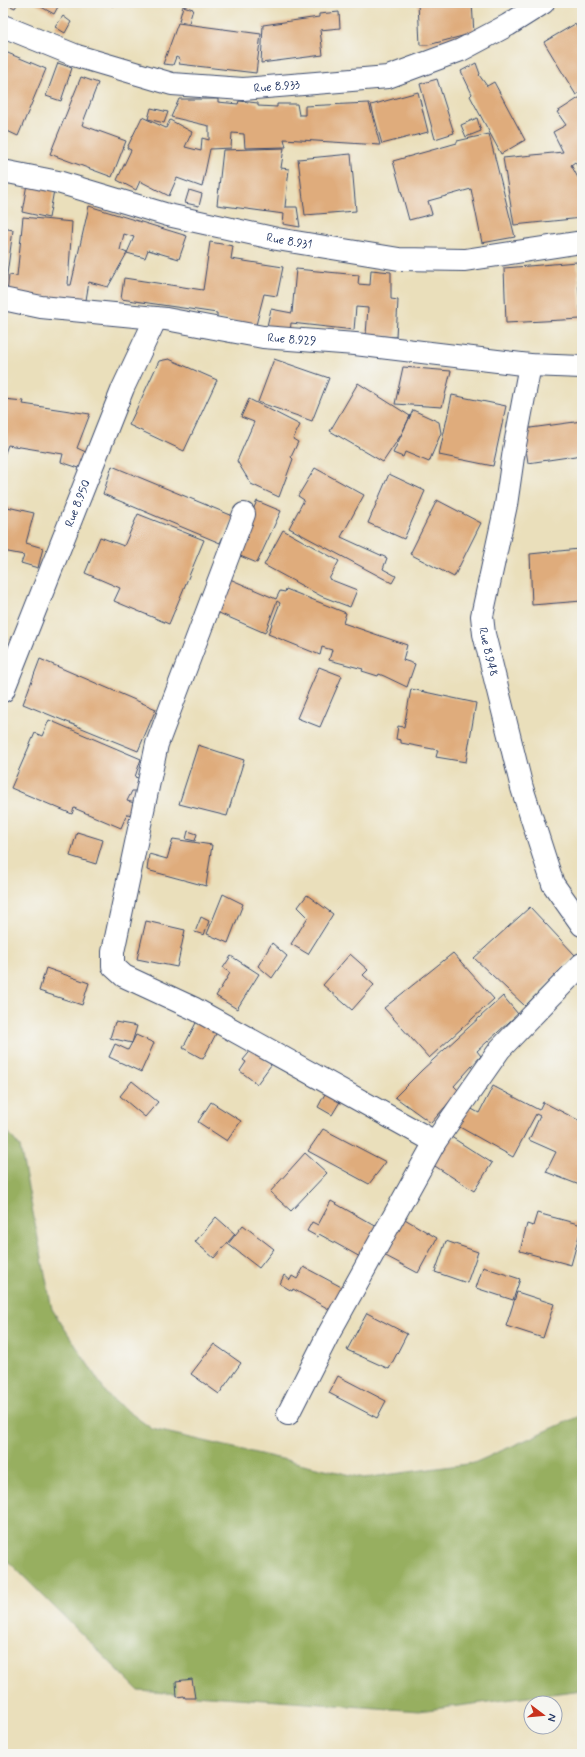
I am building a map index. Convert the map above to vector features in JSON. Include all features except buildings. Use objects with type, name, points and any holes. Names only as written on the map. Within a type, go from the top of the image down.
[{"type":"street","name":"Rue 8.933","points":[[3,26],[77,56],[172,84],[243,89],[388,76],[461,50],[508,25],[543,3]]},
{"type":"street","name":"Rue 8.931","points":[[3,171],[58,182],[168,215],[277,239],[399,259],[465,260],[582,242]]},
{"type":"street","name":"Rue 8.929","points":[[3,299],[41,307],[156,318],[263,337],[355,344],[530,365],[582,367]]},
{"type":"street","name":"Rue 8.950","points":[[3,691],[123,388],[156,318]]},
{"type":"street","name":"Rue 8.948","points":[[530,365],[514,450],[506,505],[482,616],[484,634],[522,788],[553,884],[582,925]]},
{"type":"street","points":[[244,514],[156,744],[113,952],[112,966],[124,976],[195,1009],[435,1142]]},
{"type":"street","points":[[288,1414],[328,1335],[435,1142],[500,1049],[582,964]]},
{"type":"green space","points":[[3,1126],[20,1147],[52,1309],[109,1397],[152,1429],[364,1478],[474,1463],[582,1415],[582,1690],[543,1695],[523,1695],[523,1698],[419,1711],[139,1691],[3,1556]]}]
